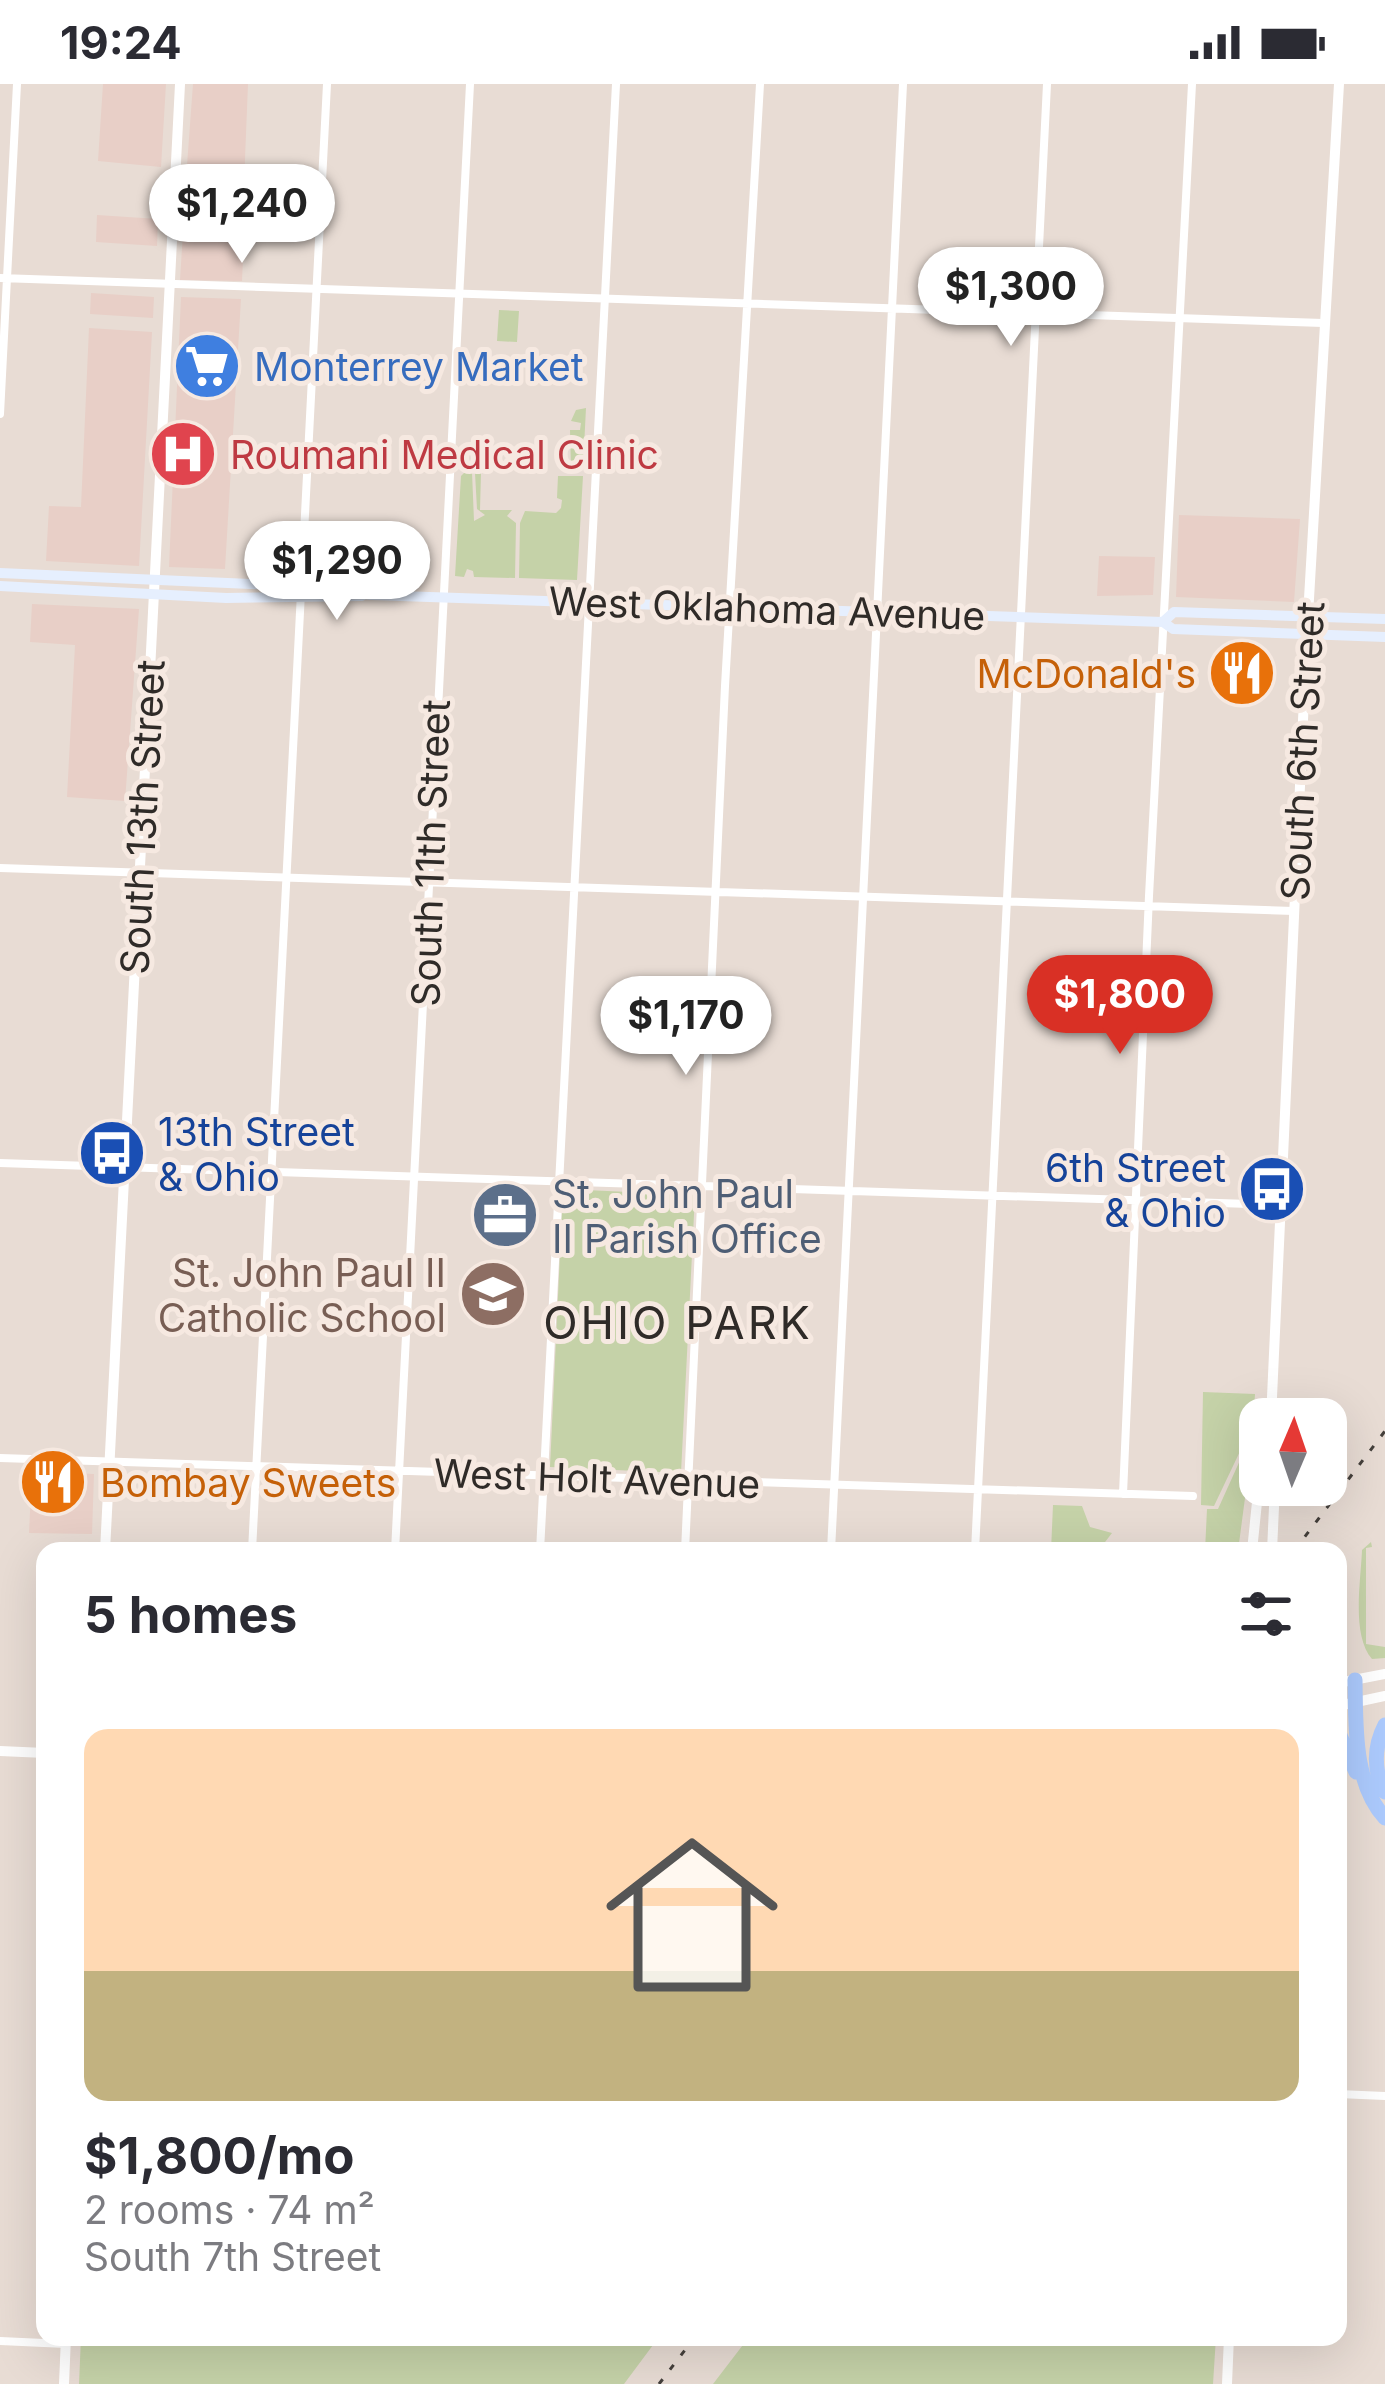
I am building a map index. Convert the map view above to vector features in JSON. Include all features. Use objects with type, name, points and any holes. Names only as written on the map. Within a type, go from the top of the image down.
[{"type":"highway","points":[[1347,1682],[1347,1704],[1357,1741],[1385,1818]]},
{"type":"highway","points":[[1377,1793],[1377,1746],[1385,1725]]},
{"type":"highway","points":[[1347,1745],[1377,1793]]},
{"type":"main road","name":"West Oklahoma Avenue","points":[[0,573],[299,586],[371,595],[1163,622],[1173,629],[1385,637]]},
{"type":"main road","name":"West Oklahoma Avenue","points":[[0,586],[298,600],[371,595]]},
{"type":"main road","name":"West Oklahoma Avenue","points":[[1163,622],[1174,612],[1385,619]]},
{"type":"street","points":[[0,414],[3,278],[17,84]]},
{"type":"street","name":"South 13th Street","points":[[106,1542],[180,84]]},
{"type":"street","points":[[253,1542],[327,84]]},
{"type":"street","name":"South 11th Street","points":[[395,1542],[470,84]]},
{"type":"street","points":[[540,1542],[616,84]]},
{"type":"street","points":[[685,1542],[760,84]]},
{"type":"street","points":[[831,1542],[903,84]]},
{"type":"street","points":[[975,1542],[1047,84]]},
{"type":"street","points":[[1123,1495],[1148,908],[1192,84]]},
{"type":"street","name":"South 6th Street","points":[[1272,1398],[1307,633],[1339,84]]},
{"type":"street","points":[[3,278],[1324,323]]},
{"type":"street","points":[[0,868],[1295,911]]},
{"type":"street","points":[[0,1162],[1280,1205]]},
{"type":"street","name":"West Holt Avenue","points":[[0,1459],[1193,1496]]},
{"type":"street","points":[[1253,1542],[1257,1506]]},
{"type":"street","points":[[1273,1542],[1274,1506]]},
{"type":"street","points":[[1347,1682],[1385,1673]]},
{"type":"street","points":[[1347,1704],[1385,1696]]},
{"type":"street","points":[[0,1751],[36,1753]]},
{"type":"street","points":[[1347,2095],[1385,2096]]},
{"type":"street","points":[[0,2341],[36,2340]]},
{"type":"street","points":[[64,2384],[66,2346]]},
{"type":"street","points":[[1227,2384],[1229,2346]]},
{"type":"shaded area","points":[[103,84],[166,84],[161,167],[98,161]]},
{"type":"shaded area","points":[[193,84],[248,84],[243,209],[184,206]]},
{"type":"shaded area","points":[[97,215],[158,219],[157,246],[96,242]]},
{"type":"shaded area","points":[[183,232],[244,235],[242,281],[180,280]]},
{"type":"shaded area","points":[[91,293],[154,297],[153,318],[90,314]]},
{"type":"shaded area","points":[[181,297],[241,299],[225,569],[169,567]]},
{"type":"shaded area","points":[[89,328],[152,332],[139,566],[46,561],[49,506],[81,507]]},
{"type":"shaded area","points":[[1179,515],[1300,519],[1294,602],[1176,597]]},
{"type":"shaded area","points":[[1099,556],[1155,557],[1153,595],[1097,596]]},
{"type":"shaded area","points":[[32,604],[139,609],[125,801],[67,797],[75,645],[30,642]]},
{"type":"shaded area","points":[[32,1471],[94,1474],[92,1534],[29,1533]]},
{"type":"green space","points":[[499,310],[519,311],[517,342],[497,341]]},
{"type":"green space","points":[[586,408],[583,467],[571,469],[570,430],[580,430],[581,423],[571,421],[576,410]]},
{"type":"green space","points":[[465,472],[472,472],[474,521],[485,515],[477,509],[475,473],[481,473],[480,510],[512,510],[507,516],[516,523],[515,578],[474,577],[467,569],[464,577],[455,576]]},
{"type":"green space","points":[[558,476],[583,476],[577,580],[519,578],[520,523],[525,511],[556,513],[561,508]]},
{"type":"green space","points":[[563,1189],[695,1195],[681,1473],[550,1467]]},
{"type":"green space","points":[[1203,1392],[1255,1394],[1255,1398],[1239,1398],[1239,1453],[1214,1506],[1201,1505]]},
{"type":"green space","points":[[1239,1462],[1239,1506],[1244,1506],[1239,1542],[1205,1542],[1207,1509],[1218,1509]]},
{"type":"green space","points":[[1053,1505],[1082,1506],[1090,1527],[1112,1533],[1105,1542],[1051,1542]]},
{"type":"green space","points":[[1371,1542],[1372,1547],[1366,1548],[1366,1644],[1385,1647],[1385,1658],[1372,1659],[1361,1636],[1359,1607],[1362,1550]]},
{"type":"green space","points":[[81,2346],[652,2346],[624,2384],[79,2384]]},
{"type":"green space","points":[[742,2346],[1215,2346],[1213,2384],[713,2384]]},
{"type":"railway","points":[[1301,1542],[1385,1431]]},
{"type":"railway","points":[[659,2384],[688,2346]]},
{"type":"place","name":"Monterrey Market","points":[[207,366]]},
{"type":"place","name":"Roumani Medical Clinic","points":[[183,454]]},
{"type":"place","name":"McDonald's","points":[[1242,673]]},
{"type":"place","name":"13th Street & Ohio","points":[[112,1153]]},
{"type":"place","name":"6th Street & Ohio","points":[[1272,1189]]},
{"type":"place","name":"St. John Paul II Parish Office","points":[[505,1215]]},
{"type":"place","name":"St. John Paul II Catholic School","points":[[493,1294]]},
{"type":"place","name":"Bombay Sweets","points":[[53,1482]]},
{"type":"district","name":"OHIO PARK","points":[[678,1322]]}]
